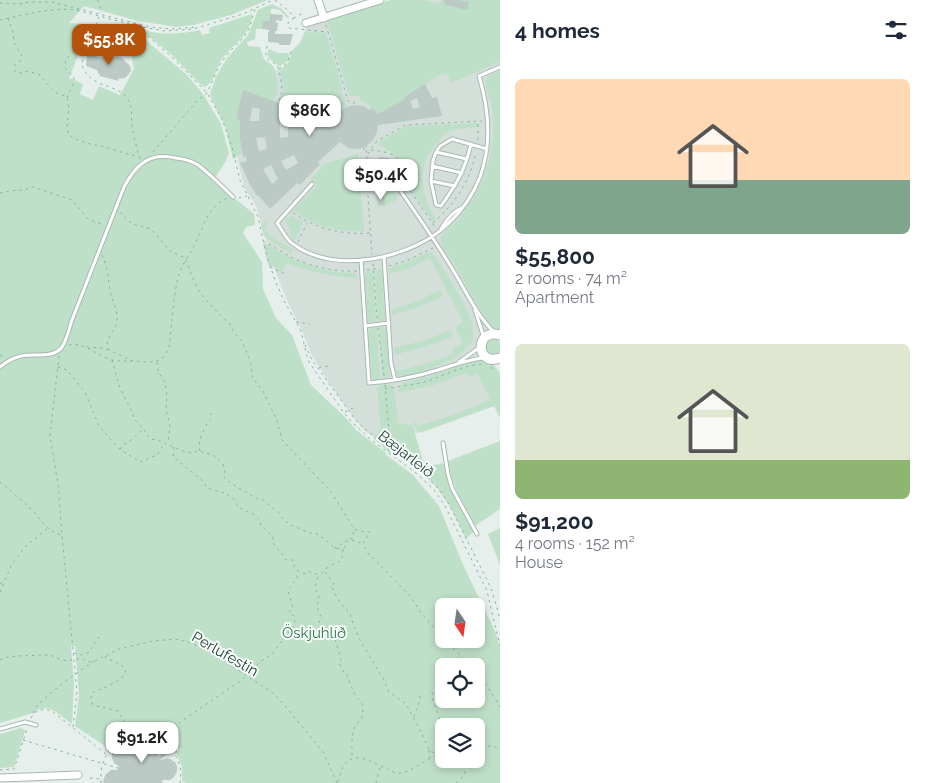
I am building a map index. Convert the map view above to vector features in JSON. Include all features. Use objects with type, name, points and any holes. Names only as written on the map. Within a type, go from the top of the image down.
[{"type":"street","points":[[318,0],[324,18]]},
{"type":"street","points":[[306,23],[380,0]]},
{"type":"street","points":[[498,334],[487,335],[482,342],[481,351],[498,370]]},
{"type":"street","points":[[0,778],[24,780],[78,776]]},
{"type":"lane","points":[[312,184],[277,223],[288,240],[314,255],[348,261],[384,257],[410,249],[439,232],[444,223],[456,210],[463,208],[480,178],[487,149],[488,121],[486,98],[479,76],[500,67]]},
{"type":"lane","points":[[471,144],[462,173],[439,207],[436,205],[431,181],[432,166],[440,146],[452,139],[471,144],[487,149]]},
{"type":"lane","points":[[436,152],[467,160]]},
{"type":"lane","points":[[0,367],[7,361],[21,356],[43,355],[61,349],[130,176],[146,160],[164,157],[185,159],[198,166],[233,196]]},
{"type":"lane","points":[[381,160],[390,162],[393,171],[390,176],[384,178],[378,176],[375,170],[376,164],[381,160]]},
{"type":"lane","points":[[432,166],[462,173]]},
{"type":"lane","points":[[390,176],[432,236],[474,307],[498,334]]},
{"type":"lane","points":[[431,181],[455,186]]},
{"type":"lane","points":[[384,257],[391,363],[395,380]]},
{"type":"lane","points":[[361,260],[369,383],[395,380],[456,364],[491,361]]},
{"type":"lane","points":[[456,364],[482,342],[474,307]]},
{"type":"lane","points":[[365,326],[389,323]]},
{"type":"lane","points":[[443,443],[452,488],[477,534]]},
{"type":"lane","points":[[0,729],[22,723],[36,725]]},
{"type":"path","points":[[98,0],[102,10],[82,65],[91,78],[100,84],[117,90],[126,97],[132,111],[132,125],[142,163]]},
{"type":"path","points":[[0,3],[52,2],[136,26],[165,31],[185,30],[229,19],[274,0],[289,11],[294,18],[303,14]]},
{"type":"path","points":[[0,20],[43,11],[68,9],[161,28],[196,27]]},
{"type":"path","points":[[146,160],[197,101],[207,93],[220,64],[249,29],[256,9]]},
{"type":"path","points":[[8,18],[13,32],[14,43],[22,56],[21,60],[14,66],[15,72],[28,71],[40,75],[54,92],[65,96],[67,99]]},
{"type":"path","points":[[324,18],[348,101],[354,102],[354,105]]},
{"type":"path","name":"Bæjarleið","points":[[133,23],[182,66],[207,93],[222,119],[240,180],[258,217],[270,267],[279,290],[302,334],[307,358],[344,413],[361,431],[424,480],[444,504],[485,585],[490,599],[500,646]]},
{"type":"path","points":[[95,26],[87,28],[77,47],[68,55],[64,65],[73,76],[74,82],[67,99],[69,108],[67,128],[69,135],[90,144],[139,156]]},
{"type":"path","points":[[267,46],[267,56],[278,69],[282,87],[282,94],[278,102]]},
{"type":"path","points":[[278,69],[288,62],[290,50]]},
{"type":"path","points":[[367,155],[376,142],[405,125],[488,121]]},
{"type":"path","points":[[366,146],[377,325],[390,443],[387,451]]},
{"type":"path","points":[[370,150],[386,151],[396,157],[401,168],[401,177],[439,232]]},
{"type":"path","points":[[366,166],[375,167]]},
{"type":"path","points":[[0,192],[24,190],[33,187],[72,200],[88,219],[105,225],[118,210],[132,224],[151,229],[168,250],[184,258],[196,286],[204,298],[230,324],[235,334],[242,341],[251,363],[252,377],[263,391],[277,420],[282,440],[332,493],[354,530]]},
{"type":"path","points":[[61,349],[74,344],[118,362],[157,361],[165,354],[168,346],[176,286],[180,273],[202,227],[213,209],[226,198],[248,196]]},
{"type":"path","points":[[293,213],[319,227],[336,232],[371,233]]},
{"type":"path","points":[[291,257],[308,222]]},
{"type":"path","points":[[99,252],[106,265],[117,315],[116,325],[107,339],[108,350]]},
{"type":"path","points":[[270,267],[285,274]]},
{"type":"path","points":[[296,322],[310,324]]},
{"type":"path","name":"Bæjarleið","points":[[304,344],[310,356],[348,410],[366,430],[424,474],[446,499],[488,580],[500,619]]},
{"type":"path","points":[[85,347],[108,350],[133,361]]},
{"type":"path","points":[[55,352],[59,356],[50,436],[58,484],[77,692],[73,727]]},
{"type":"path","points":[[112,360],[120,388],[134,419],[150,439],[158,440],[190,453],[200,451],[213,454],[223,464],[224,478],[240,489],[263,500],[280,513],[290,525],[317,534],[334,548],[343,549]]},
{"type":"path","points":[[157,361],[158,370],[165,382],[167,396],[166,410],[170,425],[168,444]]},
{"type":"path","points":[[385,389],[425,382],[455,370],[491,361],[498,370]]},
{"type":"path","points":[[315,370],[323,366],[330,367]]},
{"type":"path","points":[[58,367],[67,370],[85,392],[99,426],[119,449],[140,462],[157,455],[164,443]]},
{"type":"path","points":[[344,413],[352,408]]},
{"type":"path","points":[[200,451],[199,446],[203,432],[211,418],[211,413]]},
{"type":"path","points":[[119,449],[124,444],[130,442],[143,428]]},
{"type":"path","points":[[174,447],[173,457],[203,481],[207,488],[225,493],[234,499],[238,507],[256,515],[261,526],[273,536],[273,543],[276,549],[283,553],[286,560],[293,560],[294,567],[297,570],[306,574],[310,572],[319,575]]},
{"type":"path","points":[[0,482],[56,534],[62,535]]},
{"type":"path","points":[[0,592],[12,564],[25,547],[49,528]]},
{"type":"path","points":[[352,758],[354,728],[362,719],[363,710],[348,674],[343,671],[339,663],[341,659],[335,639],[319,623],[321,616],[317,607],[319,596],[315,590],[319,575],[340,562],[344,555],[343,549],[354,530]]},
{"type":"path","points":[[354,530],[370,532],[364,543],[367,552],[411,597],[421,613],[435,629]]},
{"type":"path","points":[[334,548],[350,538]]},
{"type":"path","points":[[350,538],[364,543]]},
{"type":"path","points":[[102,783],[102,764],[118,742],[127,736],[142,734],[161,738],[183,720],[246,676],[261,661],[272,654],[295,624],[294,616],[289,612],[293,608],[288,590],[297,578],[297,570]]},
{"type":"path","points":[[324,572],[334,584],[332,587],[341,604],[350,613],[360,642],[390,692],[406,704],[422,734],[429,750],[430,758]]},
{"type":"path","points":[[0,584],[6,580]]},
{"type":"path","points":[[492,611],[498,610]]},
{"type":"path","points":[[73,653],[81,655],[90,652],[93,644],[102,633]]},
{"type":"path","name":"Perlufestin","points":[[0,770],[14,769],[36,708],[75,675],[95,661],[119,649],[153,641],[175,639],[189,642],[218,658],[273,694],[323,752],[338,783]]},
{"type":"path","points":[[453,648],[463,658]]},
{"type":"path","points":[[0,660],[18,656],[44,655],[68,661],[74,658],[90,662],[95,661]]},
{"type":"path","points":[[105,656],[107,659],[125,668],[125,673],[118,681],[92,693],[91,701],[93,705],[118,712],[124,721],[127,736]]},
{"type":"path","points":[[485,684],[500,707]]},
{"type":"path","points":[[414,719],[420,700],[420,692]]},
{"type":"path","points":[[432,692],[440,718]]},
{"type":"path","points":[[33,714],[41,709],[50,710],[107,755]]},
{"type":"path","points":[[164,736],[178,750],[174,753],[179,762],[180,783]]},
{"type":"path","points":[[24,740],[118,768]]},
{"type":"path","points":[[485,747],[489,746],[500,749]]},
{"type":"path","points":[[429,750],[435,753]]},
{"type":"path","points":[[338,783],[343,766],[352,758],[363,758],[395,773],[402,773],[435,756]]},
{"type":"path","points":[[376,783],[380,766]]},
{"type":"path","points":[[456,783],[464,776],[466,768]]},
{"type":"path","points":[[90,778],[101,779]]},
{"type":"shaded area","points":[[391,0],[500,0],[500,358],[486,365],[494,406],[422,432],[388,438],[376,438],[365,431],[356,420],[312,356],[274,267],[256,206],[244,187],[231,130],[237,85],[278,88],[275,70],[280,70],[289,62],[291,52],[300,43],[306,27]]},
{"type":"green space","name":"Öskjuhlíð","points":[[0,0],[268,0],[231,15],[193,25],[176,27],[138,21],[84,6],[69,23],[126,27],[136,32],[186,74],[203,94],[221,124],[229,153],[213,181],[254,214],[255,225],[246,227],[243,233],[262,262],[263,289],[276,318],[292,335],[311,385],[356,430],[413,475],[439,506],[479,598],[435,598],[435,648],[485,648],[485,610],[500,647],[500,783],[186,783],[182,781],[182,767],[176,753],[180,750],[162,735],[147,730],[132,730],[124,732],[125,736],[108,748],[75,726],[79,695],[75,646],[71,646],[74,683],[72,724],[55,711],[47,708],[0,723]],"holes":[[[90,27],[116,38],[131,54],[134,69],[120,95],[99,86],[93,100],[80,94],[83,84],[69,78]]]},
{"type":"green space","points":[[391,0],[424,0],[438,4],[442,0],[500,0],[500,62],[451,83],[447,73],[442,76],[441,74],[404,97],[405,99],[378,114],[372,107],[360,100],[360,96],[349,96],[327,21]]},
{"type":"green space","points":[[272,4],[282,9],[289,17],[287,18],[278,10],[271,9],[270,21],[263,21],[262,29],[256,29],[255,39],[247,42],[248,46],[260,47],[264,59],[273,66],[278,88],[277,93],[274,101],[243,91],[237,120],[240,120],[242,154],[233,159],[225,126],[210,94],[216,77],[227,58],[248,35],[258,10]]},
{"type":"green space","points":[[252,14],[248,29],[223,58],[212,81],[204,87],[172,55],[146,34],[147,31],[174,34],[200,30],[202,35],[210,33],[209,28]]},
{"type":"green space","points":[[305,32],[326,33],[338,73],[346,106],[341,108],[331,120],[307,112],[307,110],[280,99],[283,92],[280,70],[289,62],[291,52],[300,43]]},
{"type":"green space","points":[[269,49],[278,53],[288,53],[289,60],[279,67],[269,58]]},
{"type":"green space","points":[[500,71],[500,332],[490,325],[479,309],[456,267],[444,250],[440,239],[469,204],[486,170],[492,145],[493,120],[492,107],[485,81],[488,76]]},
{"type":"green space","points":[[479,123],[479,127],[459,129],[443,135],[426,159],[423,182],[428,206],[436,219],[433,222],[402,177],[399,159],[379,144],[406,126]]},
{"type":"green space","points":[[358,154],[364,231],[336,230],[310,221],[293,211],[317,185],[311,179],[324,164]]},
{"type":"green space","points":[[375,179],[377,180],[377,186],[388,189],[388,185],[398,199],[377,208]]},
{"type":"green space","points":[[291,215],[303,223],[294,241],[291,239],[285,220]]},
{"type":"green space","points":[[266,220],[268,222],[264,230],[278,241],[293,249],[291,254],[264,236],[261,225]]},
{"type":"green space","points":[[263,243],[297,261],[320,269],[357,273],[358,278],[322,274],[287,263],[282,272],[268,264]]},
{"type":"green space","points":[[428,252],[433,253],[465,306],[473,328],[473,339],[464,349],[465,351],[434,368],[399,376],[396,374],[396,371],[426,364],[455,353],[453,348],[463,343],[455,327],[463,322],[430,258],[410,268],[389,274],[389,268],[406,263]]},
{"type":"green space","points":[[382,269],[385,319],[378,322],[375,272]]},
{"type":"green space","points":[[365,272],[373,272],[376,322],[371,323],[368,321]]},
{"type":"green space","points":[[440,290],[443,296],[419,307],[392,315],[392,309],[420,300]]},
{"type":"green space","points":[[383,327],[386,329],[390,375],[382,379],[379,328]]},
{"type":"green space","points":[[371,328],[377,328],[380,379],[375,380],[372,377],[369,331]]},
{"type":"green space","points":[[450,330],[453,336],[395,355],[394,348],[426,340]]},
{"type":"green space","points":[[491,340],[499,342],[500,351],[497,354],[491,354],[487,350],[487,344]]},
{"type":"green space","points":[[483,361],[493,364],[500,373],[500,418],[494,406],[420,432],[414,422],[416,422],[417,426],[436,421],[490,399],[477,373],[469,377],[466,373],[434,385],[398,393],[402,383],[430,376],[464,364]]},
{"type":"green space","points":[[389,384],[394,387],[398,423],[412,424],[423,461],[433,465],[443,463],[450,487],[474,531],[466,539],[451,508],[436,486],[417,468],[388,451],[373,438],[381,428],[377,388],[381,385]]},
{"type":"green space","points":[[500,441],[500,509],[475,526],[455,487],[448,461]]},
{"type":"green space","points":[[500,528],[500,565],[488,534]]},
{"type":"green space","points":[[20,728],[25,731],[14,767],[0,768],[0,734]]},
{"type":"building","points":[[444,0],[469,2],[468,10],[445,5]]},
{"type":"building","points":[[270,14],[283,15],[282,21],[276,20],[278,23],[275,34],[293,34],[290,45],[268,42],[269,30],[262,29],[263,21],[270,21]]},
{"type":"building","points":[[95,51],[94,56],[114,58],[117,56],[122,58],[130,66],[131,71],[125,78],[118,79],[119,81],[100,76],[97,70],[86,66],[87,56],[90,52]]},
{"type":"building","points":[[425,84],[432,98],[437,97],[442,116],[378,125],[373,140],[362,148],[349,148],[340,142],[318,162],[320,164],[300,185],[297,183],[270,209],[257,196],[250,185],[240,163],[247,161],[246,156],[243,157],[240,139],[240,120],[237,120],[243,90],[279,103],[280,99],[307,110],[307,112],[335,122],[338,114],[345,108],[354,105],[363,106],[370,110],[372,107],[378,114],[405,99],[404,97]],"holes":[[[417,98],[420,107],[413,109],[410,101]],[[252,107],[260,109],[259,121],[250,121]],[[280,122],[288,123],[288,137],[280,138]],[[306,123],[315,124],[315,133],[306,134]],[[265,137],[267,149],[259,151],[256,138]],[[294,155],[298,163],[286,170],[281,161]],[[271,165],[278,179],[272,184],[263,169]]]},
{"type":"building","points":[[384,196],[385,206],[378,205],[378,197]]},
{"type":"building","points":[[146,739],[153,739],[159,745],[160,752],[157,758],[164,751],[162,748],[170,741],[176,749],[160,760],[168,758],[175,762],[177,771],[174,777],[170,780],[163,780],[162,783],[103,783],[106,774],[111,770],[117,770],[119,766],[114,763],[112,758],[114,749],[125,744],[131,748],[133,753],[138,752],[140,743]]}]
